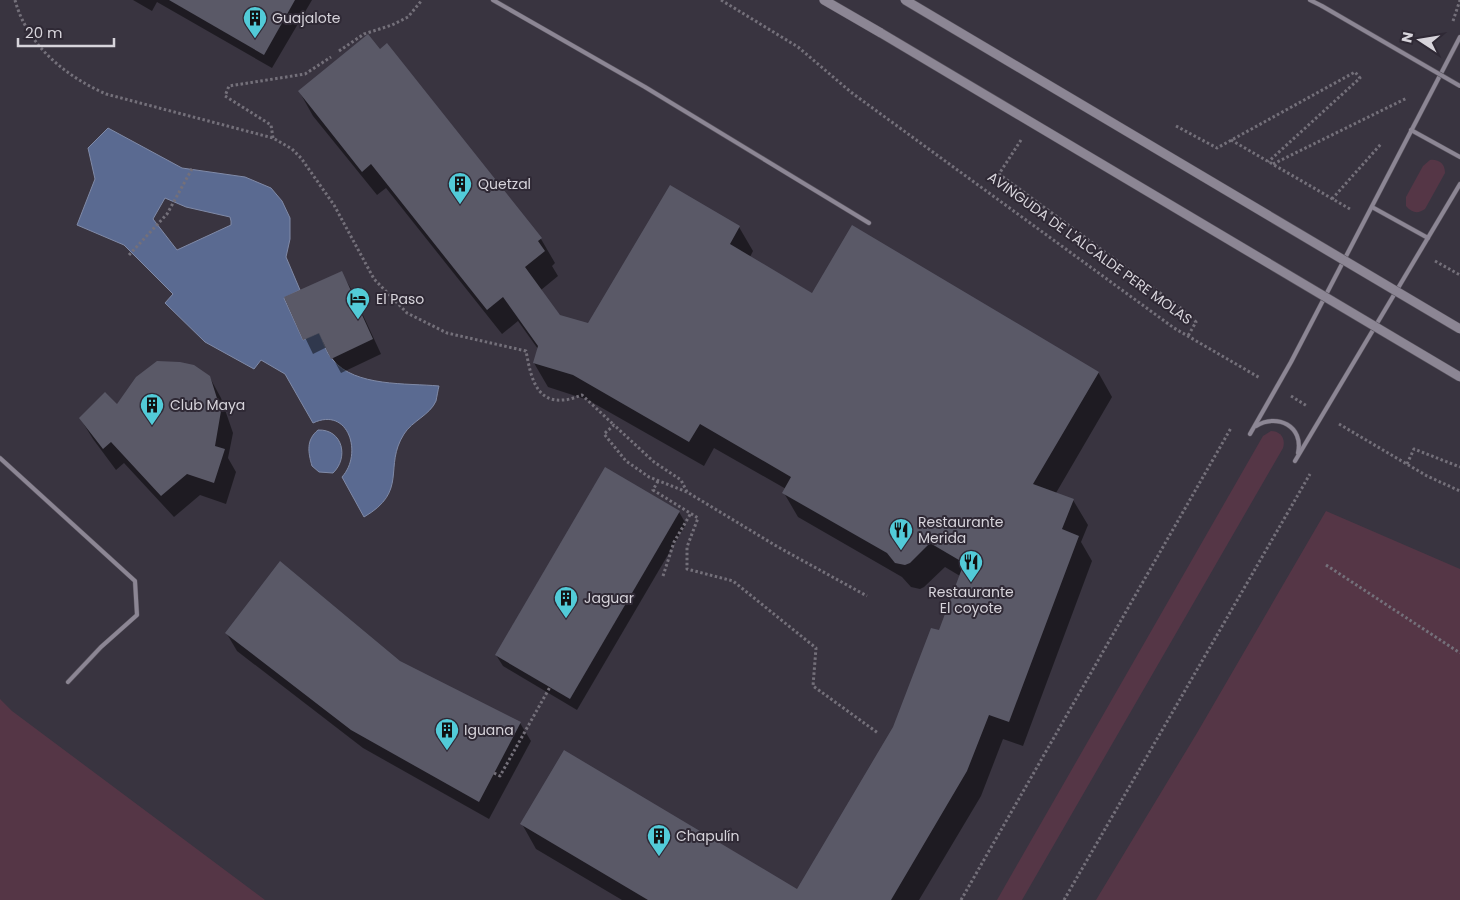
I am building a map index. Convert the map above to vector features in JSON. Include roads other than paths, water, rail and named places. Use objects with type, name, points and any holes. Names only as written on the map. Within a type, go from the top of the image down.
[{"type":"street","points":[[824,0],[1460,377]]},
{"type":"street","points":[[905,0],[1460,329]]},
{"type":"lane","points":[[494,0],[645,87],[869,223]]},
{"type":"lane","points":[[1310,0],[1460,86]]},
{"type":"lane","points":[[1460,36],[1277,388],[1250,434],[1257,426],[1270,420],[1286,424],[1294,431],[1298,440],[1299,448],[1295,461],[1460,184]]},
{"type":"lane","points":[[1411,130],[1460,158]]},
{"type":"lane","points":[[1372,206],[1428,238]]},
{"type":"lane","points":[[0,458],[135,581],[137,615],[101,647],[68,682]]},
{"type":"water","points":[[108,128],[182,168],[245,177],[271,188],[282,201],[290,218],[290,239],[286,257],[300,290],[284,298],[303,340],[319,333],[331,357],[343,369],[354,375],[397,384],[439,386],[433,406],[407,429],[404,434],[395,457],[391,488],[386,498],[378,507],[364,517],[342,477],[348,467],[352,445],[344,427],[336,421],[325,419],[313,423],[285,374],[261,360],[254,369],[205,342],[165,303],[173,294],[124,245],[77,225],[95,179],[88,148]],"holes":[[[165,198],[186,207],[230,217],[231,225],[177,250],[153,219]]]},
{"type":"water","points":[[318,430],[333,434],[341,446],[341,460],[333,473],[319,472],[312,466],[309,447],[311,438]]},
{"type":"place","name":"Guajalote","points":[[255,39]]},
{"type":"place","name":"Quetzal","points":[[460,205]]},
{"type":"place","name":"El Paso","points":[[358,320]]},
{"type":"place","name":"Club Maya","points":[[152,426]]},
{"type":"place","name":"Restaurante Merida","points":[[901,551]]},
{"type":"place","name":"Restaurante El coyote","points":[[971,583]]},
{"type":"place","name":"Jaguar","points":[[566,619]]},
{"type":"place","name":"Iguana","points":[[447,751]]},
{"type":"place","name":"Chapulín","points":[[659,857]]}]
